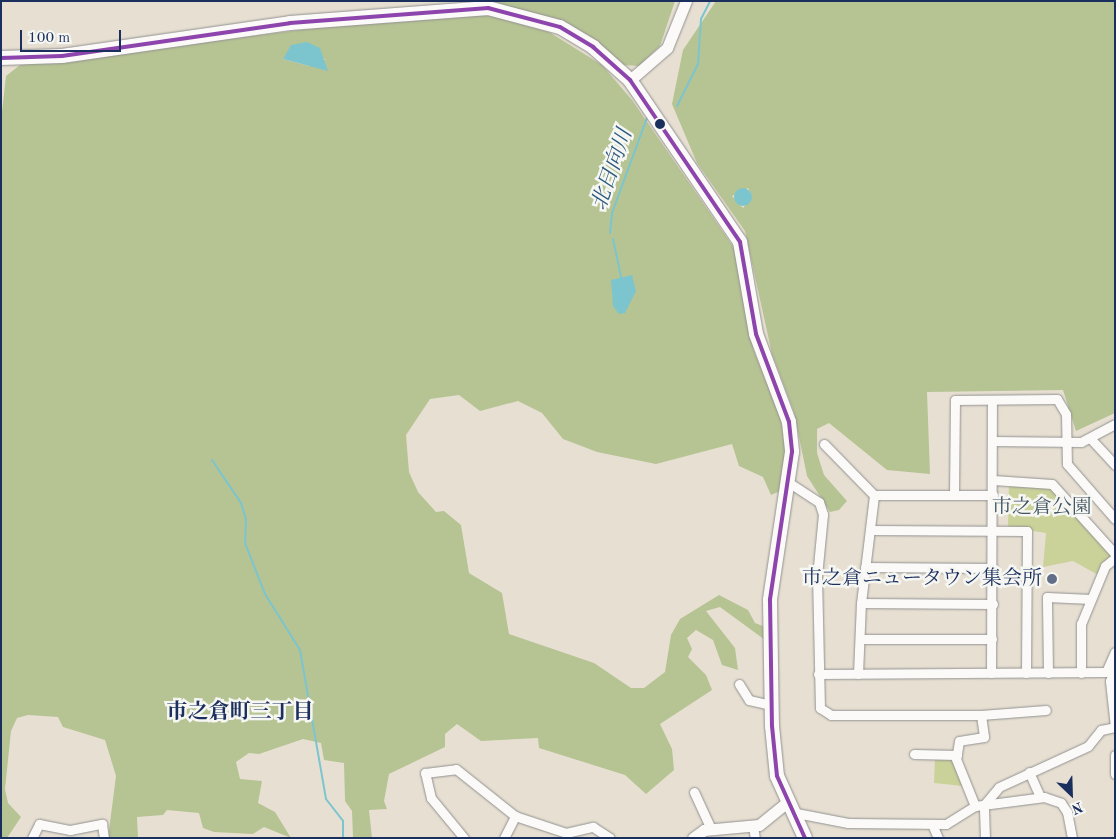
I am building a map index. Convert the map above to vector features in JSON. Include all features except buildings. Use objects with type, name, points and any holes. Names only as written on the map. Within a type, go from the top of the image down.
[{"type":"highway","points":[[2,58],[62,56],[290,23],[464,4],[518,13],[560,27],[593,47],[630,80],[740,242],[756,334],[789,422],[788,482],[770,600],[771,705],[774,758],[789,807],[805,838]]},
{"type":"main road","points":[[630,80],[667,48],[686,1]]},
{"type":"main road","points":[[693,838],[711,829],[754,832],[789,807]]},
{"type":"street","points":[[1,67],[2,58]]},
{"type":"street","points":[[954,494],[955,400],[1057,399],[1066,414],[1064,442],[1067,464],[1115,519]]},
{"type":"street","points":[[991,673],[993,604],[992,400]]},
{"type":"street","points":[[993,441],[1064,442],[1090,438],[1115,424]]},
{"type":"street","points":[[1090,438],[1115,465]]},
{"type":"street","points":[[824,444],[874,494],[993,495]]},
{"type":"street","points":[[993,480],[1052,484],[1115,554]]},
{"type":"street","points":[[788,482],[819,502],[823,514],[817,576],[820,708],[831,715],[981,715],[1046,710]]},
{"type":"street","points":[[858,674],[860,603],[874,494]]},
{"type":"street","points":[[870,530],[1026,531],[1026,673]]},
{"type":"street","points":[[1081,673],[1081,624],[1105,566],[1115,558]]},
{"type":"street","points":[[865,567],[993,568]]},
{"type":"street","points":[[1048,673],[1047,597],[1090,599]]},
{"type":"street","points":[[860,603],[993,604]]},
{"type":"street","points":[[860,639],[992,639]]},
{"type":"street","points":[[818,674],[1106,672],[1115,652]]},
{"type":"street","points":[[789,807],[848,823],[932,824],[960,818],[980,806],[998,787],[1088,746],[1101,730],[1115,727],[1110,681],[1115,669]]},
{"type":"street","points":[[740,684],[749,700],[771,705]]},
{"type":"street","points":[[981,715],[984,737],[959,741],[957,755],[958,772],[980,806],[984,838]]},
{"type":"street","points":[[914,754],[957,755]]},
{"type":"street","points":[[1115,756],[1115,774]]},
{"type":"street","points":[[464,838],[431,798],[425,773],[456,770],[515,816],[566,833],[593,827],[610,838]]},
{"type":"street","points":[[1029,772],[1040,797]]},
{"type":"street","points":[[694,792],[711,829]]},
{"type":"street","points":[[980,806],[1040,797],[1061,803],[1072,838]]},
{"type":"street","points":[[504,838],[515,816]]},
{"type":"street","points":[[32,838],[39,824],[70,830],[102,824],[104,838]]},
{"type":"street","points":[[932,824],[938,838]]},
{"type":"green space","points":[[471,1],[675,1],[660,46],[639,66],[622,65],[552,19]]},
{"type":"green space","points":[[716,1],[1115,1],[1115,413],[1076,431],[1063,390],[927,392],[930,474],[887,470],[829,423],[817,429],[817,453],[824,475],[847,501],[839,510],[830,512],[807,476],[794,412],[772,354],[745,231],[697,163],[672,104],[683,50]],"holes":[[[748,188],[752,197],[743,208],[732,196]]]},
{"type":"green space","points":[[461,15],[493,16],[549,32],[602,65],[632,100],[734,248],[754,351],[781,420],[785,449],[780,491],[771,495],[763,477],[739,466],[732,444],[656,464],[597,452],[563,439],[542,413],[518,401],[480,411],[459,395],[430,399],[406,435],[409,472],[418,492],[436,512],[444,511],[461,525],[469,573],[502,593],[509,634],[594,663],[631,688],[644,688],[665,672],[671,635],[680,619],[719,595],[748,610],[755,623],[765,627],[765,640],[720,607],[706,611],[735,648],[738,670],[722,665],[713,640],[696,630],[687,638],[692,649],[688,657],[706,675],[712,690],[660,724],[672,749],[674,770],[646,794],[625,775],[539,748],[538,738],[481,741],[457,724],[445,734],[445,747],[389,774],[384,801],[387,809],[369,810],[372,838],[353,838],[352,811],[345,801],[344,763],[324,760],[321,743],[303,739],[259,754],[249,753],[236,762],[240,779],[262,781],[258,803],[275,812],[291,838],[264,827],[253,834],[214,832],[203,828],[199,813],[167,810],[163,815],[137,817],[138,838],[108,838],[116,776],[105,740],[63,727],[58,717],[28,715],[17,718],[11,731],[5,789],[8,803],[21,817],[7,838],[1,838],[1,121],[6,76],[20,65],[355,23]],"holes":[[[283,59],[326,59],[309,66]]]},
{"type":"green space","name":"市之倉公園","points":[[1009,481],[1052,484],[1115,554],[1100,576],[1073,561],[1043,567],[1046,533],[1008,527]]},
{"type":"green space","points":[[954,756],[963,786],[934,783],[935,757]]},
{"type":"water","points":[[307,42],[320,48],[328,71],[283,59],[291,45]]},
{"type":"water","points":[[739,188],[747,188],[752,193],[750,204],[739,206],[734,201],[734,193]]},
{"type":"water","points":[[632,275],[636,291],[625,313],[619,314],[613,306],[611,280]]},
{"type":"waterway","name":"北日向川","points":[[677,106],[698,64],[701,19],[710,1]]},
{"type":"waterway","name":"北日向川","points":[[610,233],[612,213],[647,118]]},
{"type":"waterway","name":"北日向川","points":[[613,239],[621,277]]},
{"type":"waterway","points":[[212,460],[241,503],[246,519],[245,543],[265,594],[300,650],[326,799],[343,821],[343,838]]},
{"type":"transit line","points":[[1,58],[62,56],[290,23],[488,8],[560,27],[593,47],[630,80],[740,242],[756,334],[789,422],[792,452],[770,600],[772,726],[777,776],[805,838]]},
{"type":"place","name":"市之倉ニュータウン集会所","points":[[1052,579]]},
{"type":"district","name":"市之倉町三丁目","points":[[240,713]]}]
